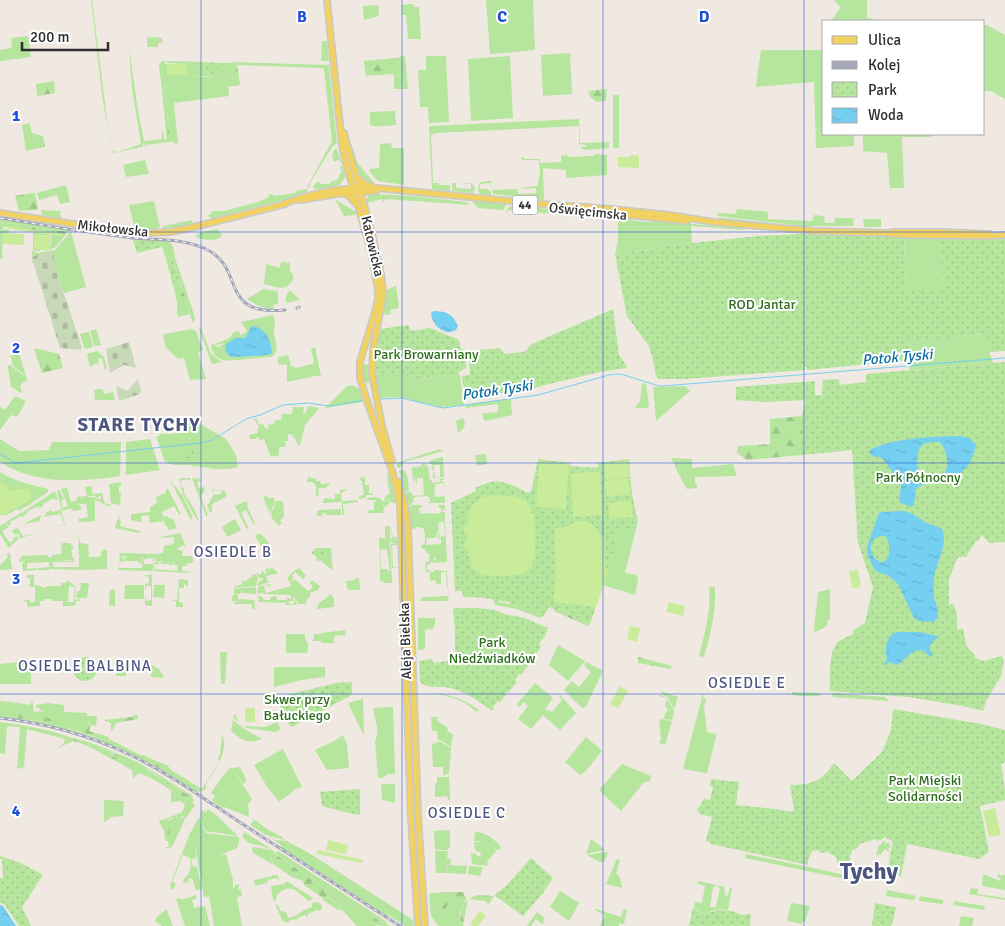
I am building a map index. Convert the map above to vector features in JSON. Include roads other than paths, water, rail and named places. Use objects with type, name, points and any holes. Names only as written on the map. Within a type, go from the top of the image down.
[{"type":"main road","name":"Katowicka","points":[[327,0],[342,146],[360,205],[378,290],[375,312],[360,362]]},
{"type":"main road","name":"Katowicka","points":[[338,113],[356,178],[356,190]]},
{"type":"main road","points":[[349,174],[342,191],[360,205],[374,189],[356,178]]},
{"type":"main road","name":"Oświęcimska","points":[[356,190],[374,189],[654,213],[702,220],[815,231],[894,235],[1005,236]]},
{"type":"main road","name":"Mikołowska","points":[[0,213],[127,232],[170,232],[283,204],[342,191],[356,190]]},
{"type":"main road","name":"Katowicka","points":[[360,205],[379,262],[383,291],[372,357],[373,381]]},
{"type":"main road","name":"Aleja Bielska","points":[[360,362],[360,378],[398,495],[401,528],[411,817],[418,926]]},
{"type":"main road","name":"Aleja Bielska","points":[[373,381],[388,450],[405,506],[408,528],[418,816],[425,926]]},
{"type":"main road","points":[[401,528],[404,530],[408,528]]},
{"type":"main road","points":[[415,881],[418,879],[422,882]]},
{"type":"main road","points":[[416,897],[420,899],[423,896]]},
{"type":"water","points":[[434,311],[451,316],[458,326],[456,330],[448,332],[438,328],[431,316],[431,313]]},
{"type":"water","points":[[253,326],[258,327],[265,333],[271,345],[272,354],[231,357],[226,352],[225,345],[235,338],[245,338]]},
{"type":"water","points":[[960,436],[970,438],[976,445],[969,464],[957,475],[929,482],[916,489],[912,507],[899,502],[901,485],[898,479],[883,459],[872,456],[869,452],[871,449],[882,445],[903,440]],"holes":[[[931,442],[939,442],[947,459],[945,473],[937,478],[921,478],[917,460],[921,447]]]},
{"type":"water","points":[[903,511],[941,528],[944,539],[934,577],[934,595],[938,616],[934,622],[919,621],[914,618],[898,584],[889,576],[876,571],[873,567],[867,551],[868,544],[879,513]],"holes":[[[880,536],[885,536],[889,545],[889,554],[887,560],[881,562],[875,559],[871,546],[873,540]]]},
{"type":"water","points":[[897,632],[920,632],[937,636],[930,646],[933,655],[931,657],[922,650],[918,650],[897,665],[889,662],[884,666],[887,659],[886,647],[890,636]]},
{"type":"water","points":[[0,905],[3,906],[16,926],[0,926]]},
{"type":"waterway","name":"Potok Tyski","points":[[380,399],[402,398],[443,408],[538,395],[618,374],[663,386],[1005,358]]},
{"type":"waterway","name":"Potok Tyski","points":[[0,454],[16,463],[200,443],[212,440],[246,419],[283,405],[308,403],[329,406],[366,400]]},
{"type":"railway","points":[[0,218],[99,234],[179,241],[197,245],[218,258],[226,268],[241,299],[250,306],[264,310],[285,310]]},
{"type":"railway","points":[[0,718],[48,726],[79,735],[109,746],[156,768],[400,926]]},
{"type":"district","name":"STARE TYCHY","points":[[139,424]]},
{"type":"district","name":"OSIEDLE B","points":[[233,552]]},
{"type":"district","name":"OSIEDLE BALBINA","points":[[85,666]]},
{"type":"district","name":"OSIEDLE E","points":[[747,683]]},
{"type":"district","name":"OSIEDLE C","points":[[467,813]]},
{"type":"district","name":"Tychy","points":[[869,871]]},
{"type":"park label","name":"ROD Jantar","points":[[762,304]]},
{"type":"park label","name":"Park Browarniany","points":[[426,354]]},
{"type":"park label","name":"Park Północny","points":[[918,477]]},
{"type":"park label","name":"Park Niedźwiadków","points":[[492,650]]},
{"type":"park label","name":"Skwer przy Bałuckiego","points":[[297,708]]},
{"type":"park label","name":"Park Miejski Solidarności","points":[[925,788]]}]
